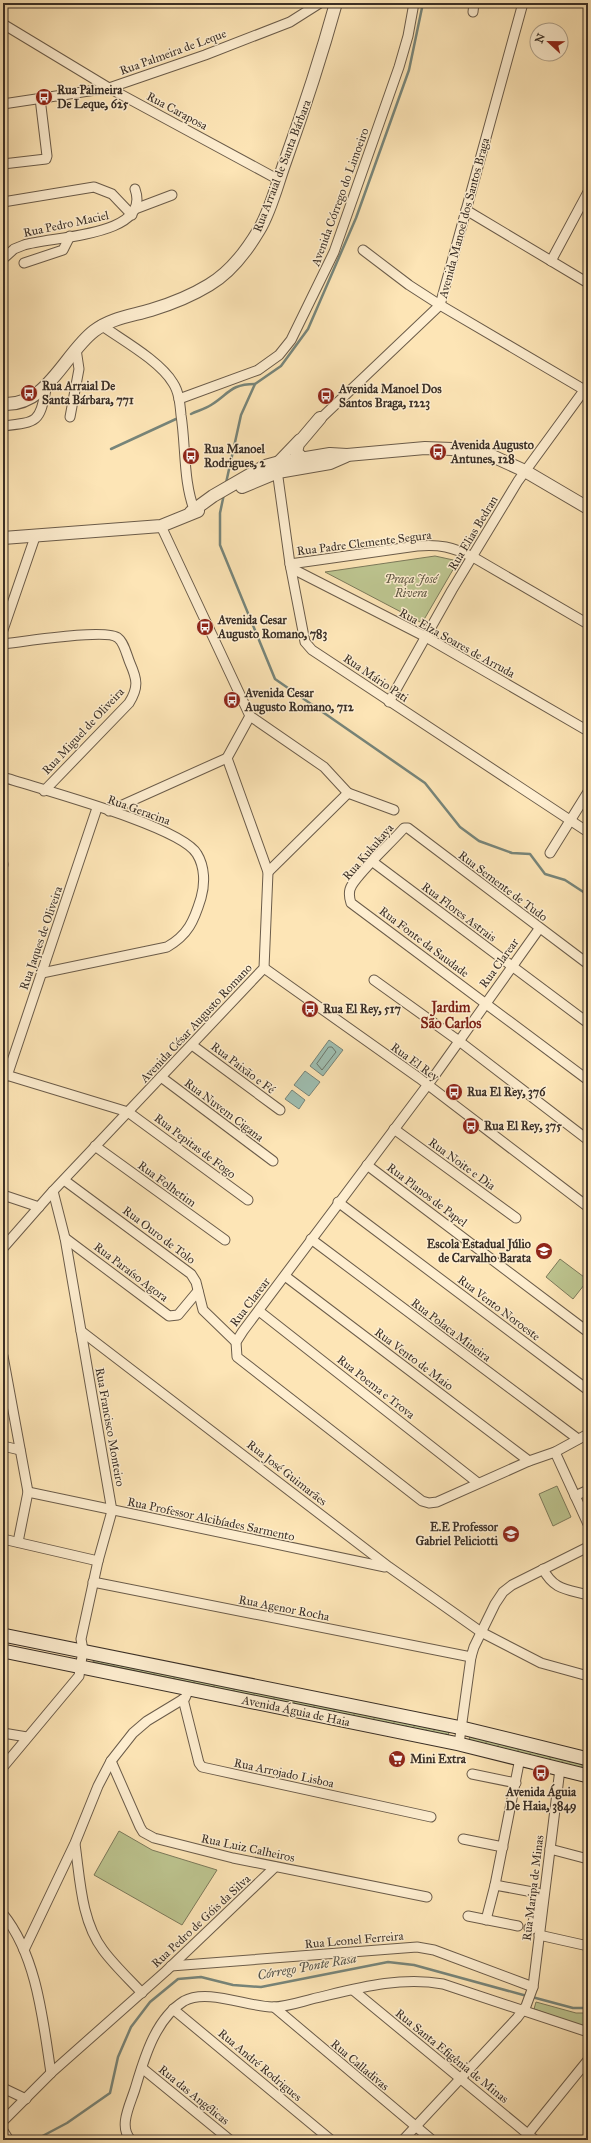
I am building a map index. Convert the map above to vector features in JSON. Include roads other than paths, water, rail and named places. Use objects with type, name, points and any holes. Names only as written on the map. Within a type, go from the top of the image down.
[{"type":"main road","name":"Avenida Águia de Haia","points":[[3,1635],[462,1728],[588,1759]]},
{"type":"main road","name":"Avenida Águia de Haia","points":[[3,1650],[82,1666],[186,1694],[459,1744],[588,1776]]},
{"type":"street","name":"Rua Palmeira de Leque","points":[[3,104],[109,88],[205,55],[290,22],[320,3]]},
{"type":"street","name":"Rua Arraial de Santa Bárbara","points":[[3,404],[21,401],[35,394],[47,385],[58,374],[76,349],[101,326],[133,314],[173,303],[196,293],[225,274],[244,254],[260,228],[279,180],[314,80],[336,3]]},
{"type":"street","points":[[409,3],[414,3]]},
{"type":"street","name":"Avenida Córrego do Limoeiro","points":[[179,399],[258,370],[279,355],[291,340],[334,252],[399,67],[408,36],[414,3]]},
{"type":"street","name":"Avenida Manoel dos Santos Braga","points":[[277,467],[320,418],[426,321],[440,305],[523,3]]},
{"type":"street","name":"Rua Caraposa","points":[[3,24],[109,88],[279,180]]},
{"type":"street","points":[[3,164],[46,159],[47,156],[40,98]]},
{"type":"street","points":[[3,202],[94,187],[112,194],[133,212],[137,195],[135,189]]},
{"type":"street","points":[[551,261],[588,192]]},
{"type":"street","name":"Rua Pedro Maciel","points":[[3,259],[14,249],[24,245],[93,233],[116,225],[133,212],[172,195]]},
{"type":"street","points":[[466,210],[588,283]]},
{"type":"street","points":[[24,263],[63,250],[70,236]]},
{"type":"street","points":[[363,250],[409,285],[440,305],[587,389]]},
{"type":"street","points":[[101,326],[154,363],[173,383],[179,399],[185,440],[188,484],[194,511]]},
{"type":"street","points":[[70,417],[79,369],[76,349]]},
{"type":"street","points":[[3,426],[27,424],[34,420],[42,410],[47,385]]},
{"type":"street","name":"Rua Elias Bedran","points":[[389,702],[525,471],[587,389]]},
{"type":"street","points":[[301,457],[297,455],[296,452],[298,444],[320,418]]},
{"type":"street","points":[[277,467],[301,457],[330,454],[347,455],[425,448],[452,449],[490,455],[525,471],[588,508]]},
{"type":"street","points":[[3,538],[161,526],[194,511],[238,486],[265,466],[277,467],[330,463],[347,455]]},
{"type":"street","name":"Rua Mário Pati","points":[[277,467],[291,566],[305,642],[312,650],[389,702],[588,832]]},
{"type":"street","points":[[161,526],[250,716],[324,767],[348,793],[394,810]]},
{"type":"street","points":[[3,630],[35,536]]},
{"type":"street","name":"Rua Padre Clemente Segura","points":[[291,566],[417,546],[436,545],[455,549],[473,557],[588,624]]},
{"type":"street","name":"Rua Elza Soares de Arruda","points":[[291,566],[426,637],[588,731]]},
{"type":"street","name":"Rua Miguel de Oliveira","points":[[3,644],[93,634],[113,635],[119,638],[134,673],[136,685],[135,692],[129,703],[44,791]]},
{"type":"street","points":[[109,811],[227,758],[250,716]]},
{"type":"street","name":"Avenida César Augusto Romano","points":[[3,1248],[53,1191],[264,968],[268,872],[227,758]]},
{"type":"street","name":"Rua Geracina","points":[[3,777],[143,822],[175,835],[197,854],[204,872],[204,890],[198,910],[186,932],[180,939],[167,947],[42,973]]},
{"type":"street","points":[[550,853],[588,792]]},
{"type":"street","points":[[268,872],[348,793]]},
{"type":"street","name":"Rua Jaques de Oliveira","points":[[5,1075],[42,973],[98,808]]},
{"type":"street","name":"Rua Kukukaya","points":[[350,891],[352,885],[404,828]]},
{"type":"street","name":"Rua Semente de Tudo","points":[[404,828],[408,828],[539,929],[588,964]]},
{"type":"street","name":"Rua Flores Astrais","points":[[373,862],[588,1023]]},
{"type":"street","name":"Rua Fonte da Saudade","points":[[350,891],[351,903],[588,1080]]},
{"type":"street","name":"Rua Clarear","points":[[539,929],[427,1085],[338,1202],[236,1342],[237,1357],[422,1501],[429,1503],[437,1502],[529,1461],[555,1452],[588,1434]]},
{"type":"street","name":"Rua El Rey","points":[[264,968],[427,1085],[588,1207]]},
{"type":"street","points":[[374,980],[459,1040],[588,1140]]},
{"type":"street","name":"Rua Paixão e Fé","points":[[192,1045],[280,1110]]},
{"type":"street","name":"Rua Pepitas de Fogo","points":[[5,1075],[128,1112],[248,1200]]},
{"type":"street","name":"Rua Nuvem Cigana","points":[[161,1077],[273,1161]]},
{"type":"street","name":"Rua Noite e Dia","points":[[394,1129],[516,1218]]},
{"type":"street","name":"Rua Folhetim","points":[[95,1146],[225,1240]]},
{"type":"street","name":"Rua Planos de Papel","points":[[367,1164],[588,1332]]},
{"type":"street","name":"Rua Ouro de Tolo","points":[[64,1180],[191,1274],[196,1282],[203,1310],[236,1342]]},
{"type":"street","name":"Rua Francisco Monteiro","points":[[53,1191],[65,1238],[112,1511],[98,1561],[81,1639],[83,1650],[82,1666]]},
{"type":"street","points":[[3,1195],[39,1207]]},
{"type":"street","name":"Rua Vento Noroeste","points":[[338,1202],[588,1390]]},
{"type":"street","name":"Rua Paraíso Agora","points":[[65,1238],[170,1316],[178,1315],[198,1291]]},
{"type":"street","name":"Rua Polaca Mineira","points":[[311,1239],[578,1439]]},
{"type":"street","name":"Rua Vento de Maio","points":[[285,1276],[529,1461]]},
{"type":"street","name":"Rua Poema e Trova","points":[[259,1310],[478,1483]]},
{"type":"street","name":"Rua José Guimarães","points":[[81,1331],[389,1567],[481,1632],[541,1663],[588,1676]]},
{"type":"street","points":[[3,1358],[28,1492],[18,1542]]},
{"type":"street","points":[[3,1446],[20,1450]]},
{"type":"street","points":[[555,1452],[588,1524]]},
{"type":"street","points":[[575,1496],[588,1490]]},
{"type":"street","name":"Rua Professor Alcibíades Sarmento","points":[[28,1492],[112,1511],[389,1567]]},
{"type":"street","points":[[3,1539],[98,1561]]},
{"type":"street","points":[[459,1744],[471,1657],[481,1632],[503,1592],[512,1584],[588,1547]]},
{"type":"street","points":[[543,1569],[549,1581],[554,1584],[588,1595]]},
{"type":"street","name":"Rua Agenor Rocha","points":[[93,1582],[471,1657]]},
{"type":"street","points":[[3,1767],[79,1676],[82,1666]]},
{"type":"street","points":[[24,1950],[75,1843],[95,1792],[111,1761],[133,1733],[147,1721],[186,1694]]},
{"type":"street","name":"Rua Arrojado Lisboa","points":[[186,1694],[199,1763],[207,1769],[432,1817]]},
{"type":"street","points":[[3,1733],[27,1737]]},
{"type":"street","points":[[486,1920],[503,1847],[520,1758]]},
{"type":"street","name":"Rua Luiz Calheiros","points":[[111,1761],[140,1827],[149,1836],[275,1867],[427,1897]]},
{"type":"street","name":"Rua Maripa de Minas","points":[[525,2008],[533,1988],[560,1768]]},
{"type":"street","points":[[472,1774],[516,1783]]},
{"type":"street","points":[[463,1839],[503,1847]]},
{"type":"street","points":[[3,2121],[52,2073],[142,1993],[102,1950],[94,1934],[82,1892],[75,1843]]},
{"type":"street","points":[[550,1849],[588,1859]]},
{"type":"street","name":"Rua Pedro de Góis da Silva","points":[[142,1993],[275,1867]]},
{"type":"street","points":[[495,1885],[538,1893],[532,1929],[529,1928]]},
{"type":"street","points":[[3,1914],[11,1924],[24,1950],[40,2006],[52,2073]]},
{"type":"street","points":[[468,1916],[518,1926]]},
{"type":"street","points":[[539,1935],[588,1946]]},
{"type":"street","name":"Rua Leonel Ferreira","points":[[171,1966],[417,1947],[434,1950],[533,1988]]},
{"type":"street","points":[[131,2140],[126,2135],[125,2122],[142,2068],[156,2032],[173,2009],[185,2000],[207,1997],[274,2007],[400,1981],[421,1980],[443,1984],[525,2008],[588,2032]]},
{"type":"street","name":"Rua Santa Efigênia de Minas","points":[[353,1990],[532,2137]]},
{"type":"street","name":"Rua Calladivas","points":[[274,2007],[432,2140]]},
{"type":"street","points":[[403,2140],[525,2008]]},
{"type":"street","name":"Rua André Rodrigues","points":[[173,2009],[331,2140]]},
{"type":"street","points":[[532,2137],[588,2060]]},
{"type":"street","name":"Rua das Angélicas","points":[[142,2068],[230,2140]]},
{"type":"street","points":[[3,2088],[26,2099]]},
{"type":"street","points":[[3,2129],[10,2140]]},
{"type":"water","points":[[329,1040],[343,1050],[323,1076],[310,1066]]},
{"type":"water","points":[[305,1071],[320,1082],[309,1096],[294,1085]]},
{"type":"water","points":[[292,1090],[305,1100],[299,1109],[285,1099]]},
{"type":"waterway","points":[[226,483],[241,415],[255,384],[281,366],[308,329],[356,218],[409,70],[423,3]]},
{"type":"waterway","points":[[191,414],[209,406],[230,390],[247,384],[255,384]]},
{"type":"waterway","points":[[111,449],[176,419]]},
{"type":"waterway","points":[[224,494],[220,513],[220,545],[275,679],[425,783],[460,827],[479,841],[512,853],[530,854],[545,874],[565,880],[588,895]]},
{"type":"waterway","name":"Córrego Ponte Rasa","points":[[35,2140],[67,2123],[110,2093],[118,2057],[131,2027],[150,2002],[178,1979],[201,1977],[233,1985],[261,1987],[388,1962],[414,1965],[527,1996]]},
{"type":"waterway","name":"Córrego Ponte Rasa","points":[[532,1997],[573,2008],[588,2008]]},
{"type":"place","name":"Rua Palmeira De Leque, 625","points":[[44,97]]},
{"type":"place","name":"Rua Arraial De Santa Bárbara, 771","points":[[29,393]]},
{"type":"place","name":"Avenida Manoel Dos Santos Braga, 1223","points":[[326,396]]},
{"type":"place","name":"Avenida Augusto Antunes, 128","points":[[438,452]]},
{"type":"place","name":"Rua Manoel Rodrigues, 2","points":[[191,456]]},
{"type":"place","name":"Avenida Cesar Augusto Romano, 783","points":[[205,627]]},
{"type":"place","name":"Avenida Cesar Augusto Romano, 712","points":[[232,700]]},
{"type":"place","name":"Rua El Rey, 517","points":[[310,1009]]},
{"type":"place","name":"Rua El Rey, 376","points":[[454,1092]]},
{"type":"place","name":"Rua El Rey, 375","points":[[471,1126]]},
{"type":"place","name":"Escola Estadual Júlio de Carvalho Barata","points":[[544,1251]]},
{"type":"place","name":"E.E Professor Gabriel Peliciotti","points":[[511,1534]]},
{"type":"place","name":"Mini Extra","points":[[397,1759]]},
{"type":"place","name":"Avenida Águia De Haia, 3849","points":[[541,1773]]},
{"type":"district","name":"Jardim São Carlos","points":[[451,1016]]},
{"type":"park label","name":"Praça José Rivera","points":[[411,586]]}]
